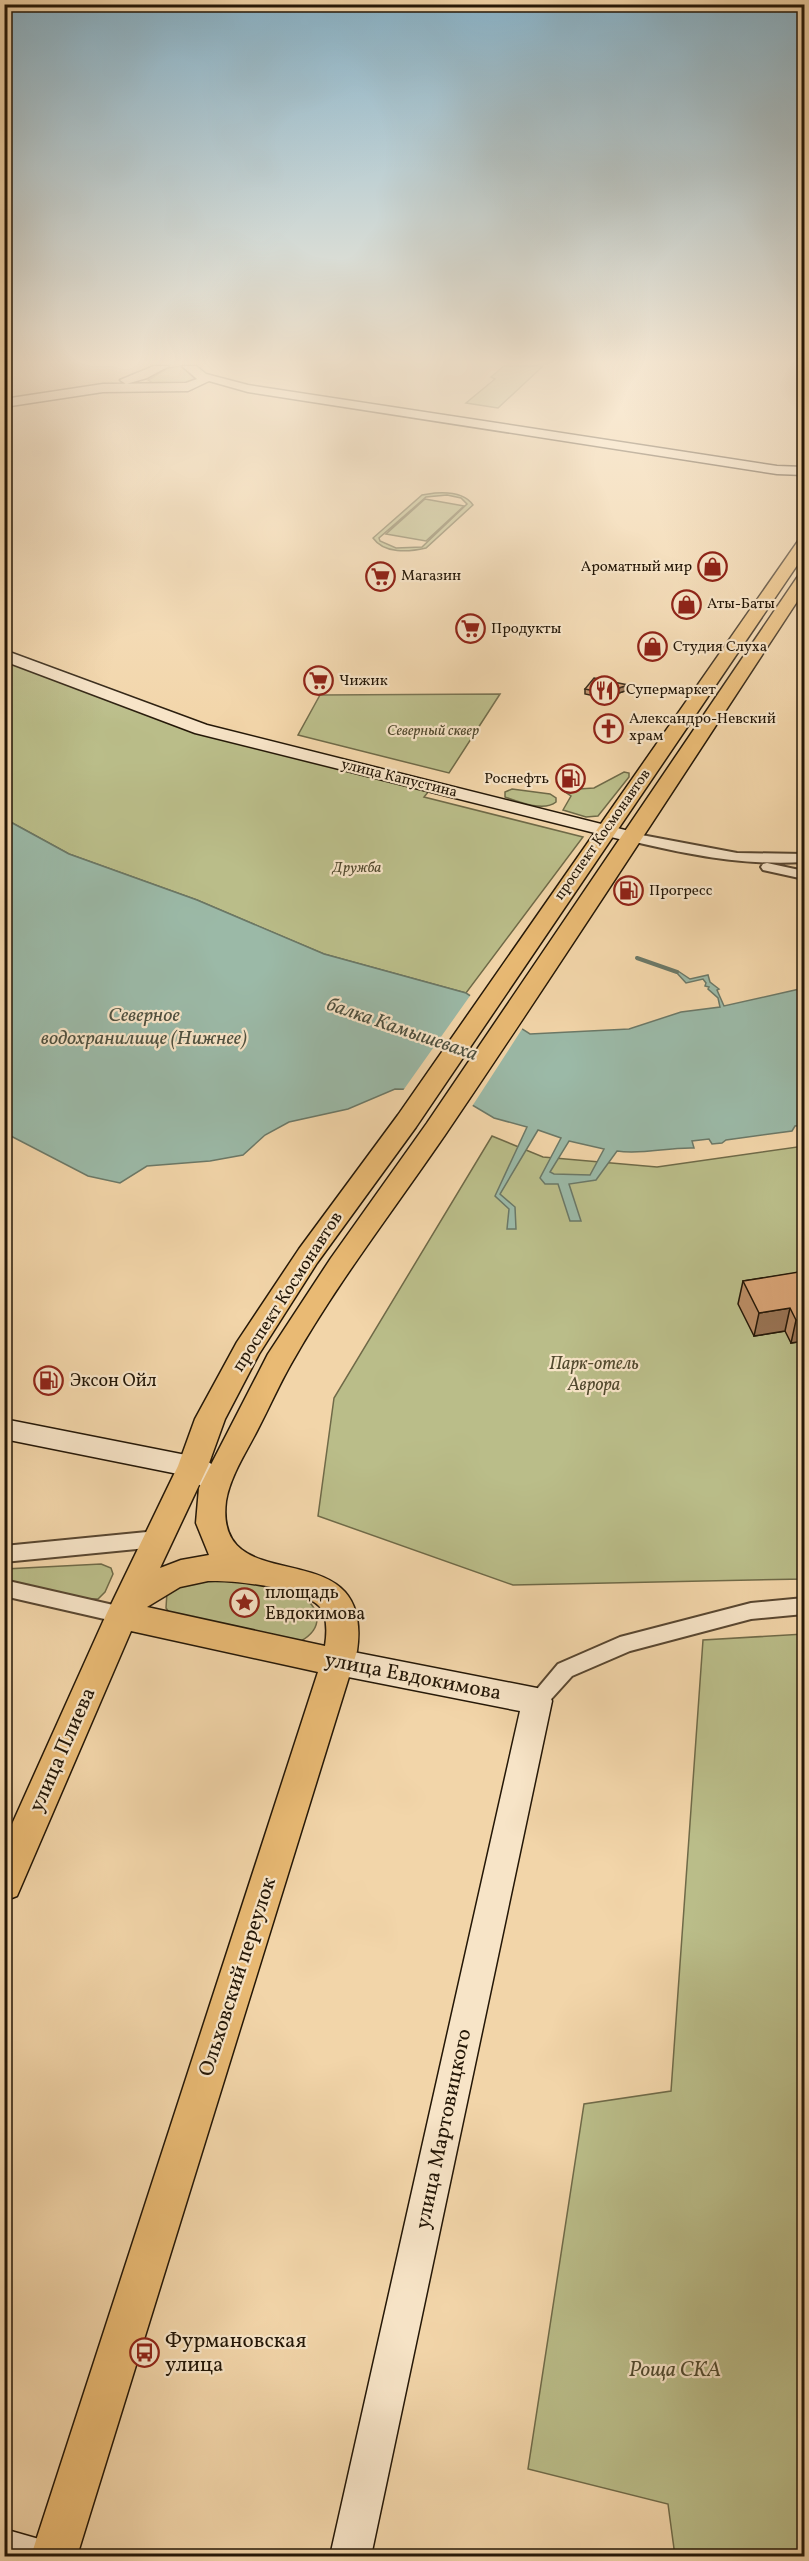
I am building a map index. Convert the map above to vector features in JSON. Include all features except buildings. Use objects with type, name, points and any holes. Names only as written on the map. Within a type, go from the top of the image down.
[{"type":"main road","name":"проспект Космонавтов","points":[[210,1474],[210,1419],[247,1349],[308,1256],[407,1120],[804,544]]},
{"type":"main road","name":"проспект Космонавтов","points":[[124,1610],[157,1539],[210,1474],[278,1361],[340,1265],[436,1129],[804,579]]},
{"type":"main road","name":"улица Капустина","points":[[4,655],[201,729],[631,837]]},
{"type":"main road","points":[[4,1429],[210,1474]]},
{"type":"main road","name":"Ольховский переулок","points":[[54,2556],[338,1662],[342,1638],[338,1609],[330,1596],[314,1586],[243,1568],[217,1544],[211,1530],[210,1474]]},
{"type":"main road","points":[[124,1610],[184,1570],[212,1566],[243,1568]]},
{"type":"main road","name":"улица Евдокимова","points":[[124,1610],[268,1649],[537,1701]]},
{"type":"main road","name":"улица Плиева","points":[[4,1884],[124,1610]]},
{"type":"main road","name":"улица Мартовицкого","points":[[351,2556],[537,1701]]},
{"type":"main road","points":[[4,2549],[31,2556]]},
{"type":"street","name":"улица Капустина","points":[[631,837],[717,857],[776,861],[804,858]]},
{"type":"street","points":[[717,857],[804,875]]},
{"type":"street","points":[[4,1554],[157,1539]]},
{"type":"street","name":"улица Евдокимова","points":[[4,1588],[124,1610]]},
{"type":"street","points":[[537,1701],[565,1670],[627,1643],[751,1611],[804,1606]]},
{"type":"green space","points":[[451,493],[466,498],[473,505],[426,548],[390,549],[373,538],[422,495]],"holes":[[[447,495],[461,498],[467,504],[422,547],[396,548],[380,541],[379,538],[426,497]]]},
{"type":"green space","points":[[425,499],[464,506],[426,541],[386,534]]},
{"type":"green space","name":"Дружба","points":[[4,659],[189,730],[429,791],[424,797],[583,837],[466,993],[324,954],[197,900],[69,854],[5,819]]},
{"type":"green space","name":"Северный сквер","points":[[500,694],[449,773],[298,735],[320,695]]},
{"type":"green space","points":[[624,772],[629,773],[629,777],[598,816],[586,817],[563,810],[571,796],[562,790],[594,788]]},
{"type":"green space","points":[[512,789],[550,794],[556,798],[556,802],[551,805],[538,806],[505,797],[505,792]]},
{"type":"green space","name":"Парк-отель Аврора","points":[[492,1136],[543,1157],[657,1167],[804,1146],[804,1579],[513,1585],[318,1516],[334,1398]]},
{"type":"green space","points":[[101,1564],[111,1568],[113,1574],[105,1592],[98,1599],[5,1583],[5,1569]]},
{"type":"green space","points":[[211,1574],[299,1594],[312,1605],[315,1611],[317,1617],[314,1630],[301,1641],[171,1615],[166,1608],[167,1592]]},
{"type":"green space","name":"Роща СКА","points":[[804,1634],[804,2556],[675,2556],[668,2504],[528,2469],[584,2104],[671,2091],[703,1640]]},
{"type":"water","name":"Северное водохранилище (Нижнее)","points":[[5,819],[69,854],[197,900],[324,954],[466,993],[530,1034],[629,1029],[681,1012],[720,1007],[718,998],[708,989],[709,987],[705,986],[703,979],[686,983],[676,972],[678,971],[690,979],[708,975],[710,982],[719,989],[717,990],[724,1006],[804,988],[804,1125],[795,1126],[792,1131],[726,1140],[722,1143],[712,1144],[709,1139],[692,1141],[694,1148],[617,1151],[596,1180],[569,1184],[581,1221],[570,1221],[558,1184],[545,1184],[540,1178],[561,1138],[538,1130],[500,1194],[515,1207],[516,1229],[507,1229],[509,1209],[495,1196],[527,1127],[494,1118],[447,1090],[395,1089],[348,1109],[289,1122],[265,1135],[243,1155],[210,1161],[147,1166],[120,1183],[88,1176],[5,1133]],"holes":[[[569,1141],[604,1149],[590,1175],[550,1172]]]},
{"type":"pier","points":[[472,993],[524,1026],[471,1108],[446,1093],[402,1092]]},
{"type":"waterway","points":[[637,958],[677,972]]},
{"type":"place","name":"Ароматный мир","points":[[713,567]]},
{"type":"place","name":"Магазин","points":[[380,576]]},
{"type":"place","name":"Аты-Баты","points":[[686,604]]},
{"type":"place","name":"Продукты","points":[[470,629]]},
{"type":"place","name":"Студия Слуха","points":[[652,647]]},
{"type":"place","name":"Чижик","points":[[318,681]]},
{"type":"place","name":"Супермаркет","points":[[605,690]]},
{"type":"place","name":"Александро-Невский храм","points":[[608,728]]},
{"type":"place","name":"Роснефть","points":[[570,779]]},
{"type":"place","name":"Прогресс","points":[[628,891]]},
{"type":"place","name":"Эксон Ойл","points":[[49,1381]]},
{"type":"place","name":"площадь Евдокимова","points":[[244,1603]]},
{"type":"place","name":"Фурмановская улица","points":[[144,2353]]},
{"type":"water label","name":"балка Камышеваха","points":[[402,1030]]}]
